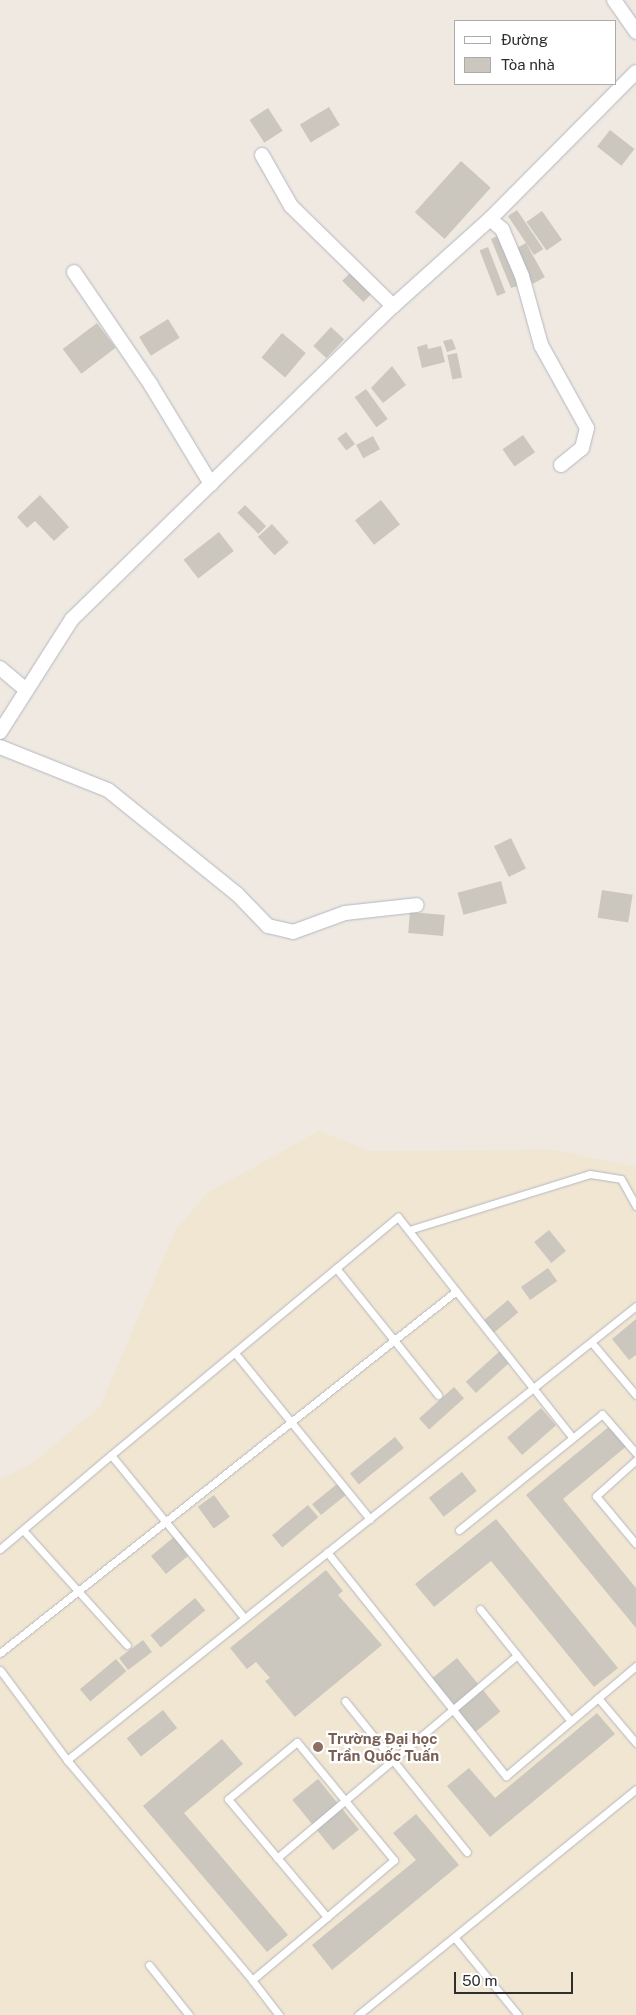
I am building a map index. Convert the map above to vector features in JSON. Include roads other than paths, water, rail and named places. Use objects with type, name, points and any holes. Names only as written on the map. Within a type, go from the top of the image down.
[{"type":"street","points":[[614,0],[636,32]]},
{"type":"street","points":[[0,732],[72,619],[393,306],[490,219],[636,72]]},
{"type":"street","points":[[262,155],[291,206],[393,306]]},
{"type":"street","points":[[490,219],[502,229],[522,276],[541,345],[587,428],[582,448],[561,465]]},
{"type":"street","points":[[74,272],[151,385],[211,484]]},
{"type":"street","points":[[0,668],[26,690]]},
{"type":"street","points":[[0,747],[108,790],[271,927],[293,932],[345,913],[417,905]]},
{"type":"lane","points":[[409,1230],[590,1174],[622,1179],[636,1206]]},
{"type":"lane","points":[[0,1549],[398,1217],[572,1438]]},
{"type":"lane","points":[[336,1268],[438,1395]]},
{"type":"lane","points":[[0,1653],[167,1524],[456,1291]]},
{"type":"lane","points":[[67,1760],[243,1616],[370,1519],[636,1306]]},
{"type":"lane","points":[[592,1342],[636,1396]]},
{"type":"lane","points":[[235,1353],[370,1519]]},
{"type":"lane","points":[[460,1530],[602,1414],[636,1453]]},
{"type":"lane","points":[[111,1455],[243,1616]]},
{"type":"lane","points":[[636,1460],[596,1496],[636,1544]]},
{"type":"lane","points":[[23,1530],[82,1591],[127,1645]]},
{"type":"lane","points":[[327,1552],[506,1776],[636,1666]]},
{"type":"lane","points":[[480,1609],[570,1720]]},
{"type":"lane","points":[[277,1858],[517,1655]]},
{"type":"lane","points":[[0,1670],[67,1760],[252,1980],[279,2015]]},
{"type":"lane","points":[[598,1698],[636,1743]]},
{"type":"lane","points":[[345,1700],[467,1852]]},
{"type":"lane","points":[[252,1980],[327,1917],[394,1860],[297,1742],[228,1799],[327,1917]]},
{"type":"lane","points":[[358,2015],[636,1790]]},
{"type":"lane","points":[[455,1938],[518,2015]]},
{"type":"lane","points":[[149,1964],[189,2015]]},
{"type":"place","name":"Trường Đại học Trần Quốc Tuấn","points":[[318,1747]]}]
